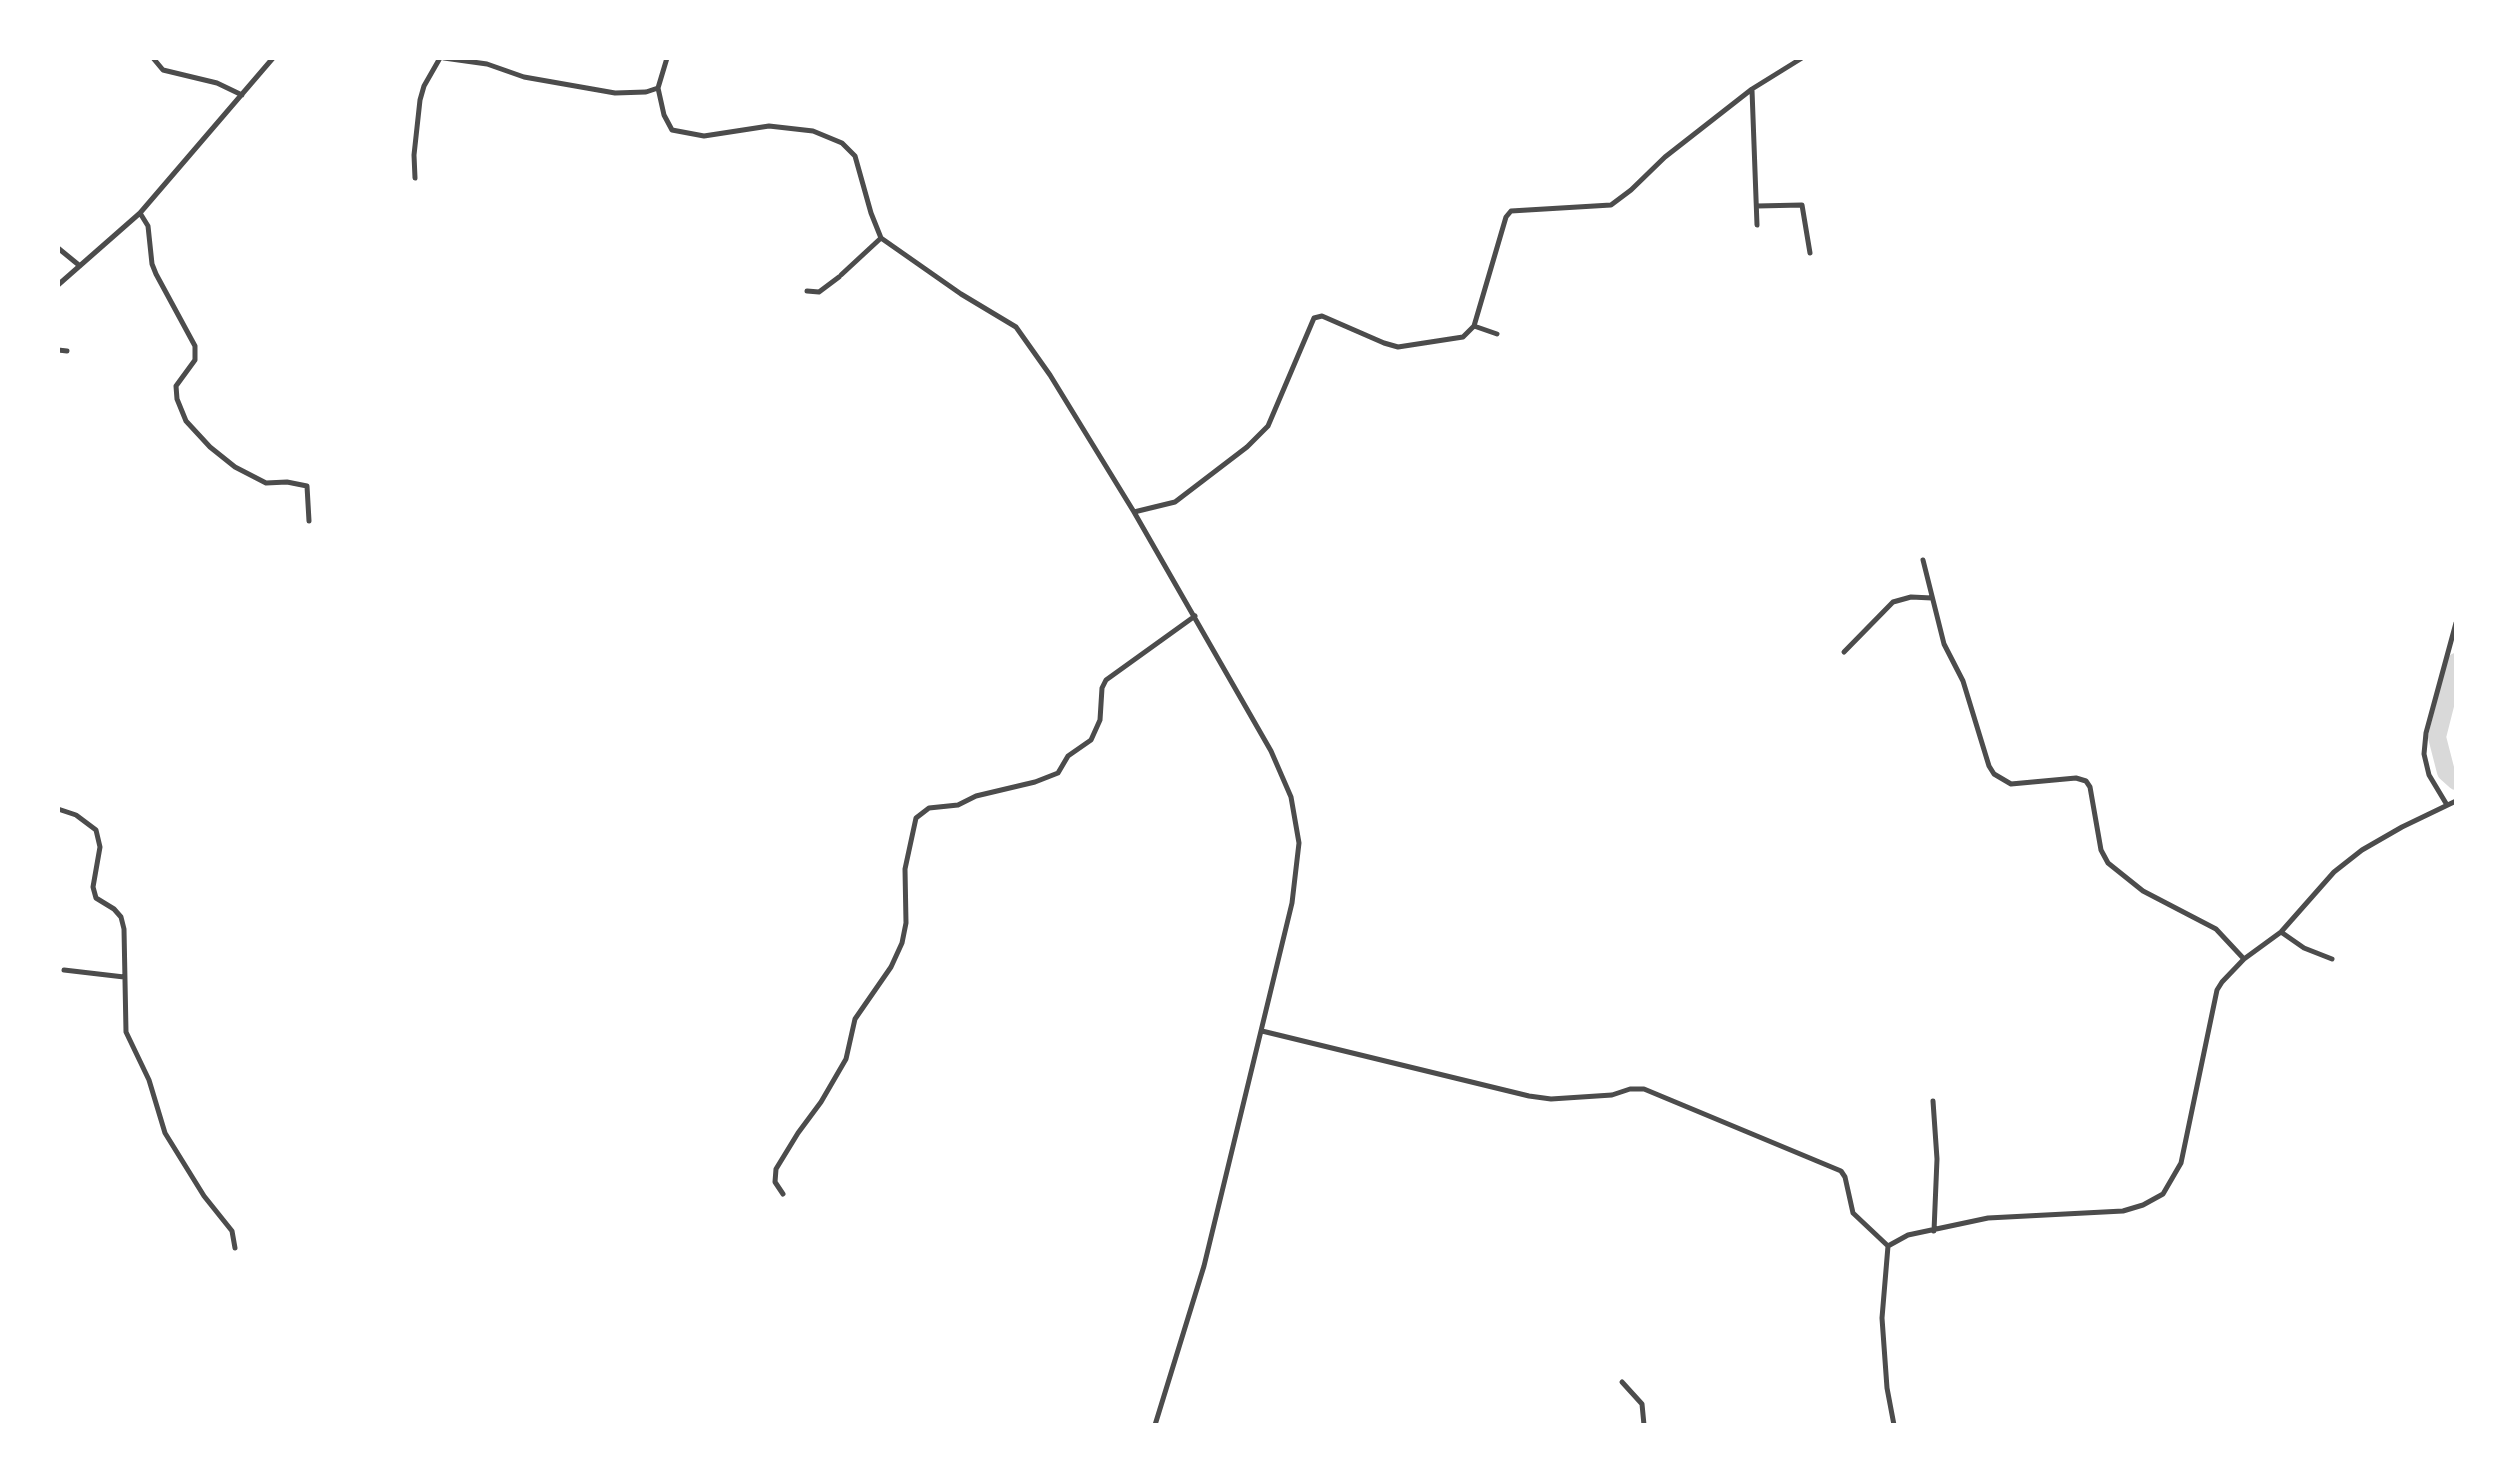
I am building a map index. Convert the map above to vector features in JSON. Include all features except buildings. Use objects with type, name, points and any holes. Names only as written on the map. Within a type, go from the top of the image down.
[{"type":"street","points":[[153,58],[163,70],[217,83],[242,96]]},
{"type":"street","points":[[58,285],[140,213],[273,58]]},
{"type":"street","points":[[415,178],[414,155],[420,100],[424,86],[442,58],[487,64],[524,77],[615,93],[646,92],[658,88],[667,58]]},
{"type":"street","points":[[1134,512],[1175,502],[1247,447],[1268,426],[1314,318],[1322,316],[1398,347],[1463,337],[1474,326],[1506,217],[1511,211],[1611,205],[1665,157],[1752,89],[1802,58]]},
{"type":"street","points":[[658,88],[667,124],[672,130],[683,134],[704,136],[769,126],[813,131],[837,140],[855,156],[881,238],[961,294],[1016,327],[1050,375],[1195,616],[1271,751],[1291,797],[1299,843],[1292,903],[1204,1266],[1155,1425]]},
{"type":"street","points":[[1752,89],[1757,225]]},
{"type":"street","points":[[1757,206],[1802,205],[1810,253]]},
{"type":"street","points":[[140,213],[148,226],[156,274],[195,346],[195,360],[176,386],[177,399],[186,421],[210,447],[235,467],[266,483],[287,482],[307,486],[309,521]]},
{"type":"street","points":[[807,291],[819,292],[881,238]]},
{"type":"street","points":[[58,248],[80,266]]},
{"type":"street","points":[[1474,326],[1497,334]]},
{"type":"street","points":[[58,350],[67,351]]},
{"type":"street","points":[[1923,560],[1944,644],[1963,681],[1994,774],[2011,784],[2076,778],[2086,781],[2090,787],[2101,850],[2108,863],[2143,891],[2216,929],[2244,959]]},
{"type":"street","points":[[1844,652],[1893,602],[1911,597],[1932,598]]},
{"type":"street","points":[[783,1194],[775,1182],[777,1166],[846,1059],[855,1019],[891,967],[902,943],[906,923],[905,869],[916,818],[929,808],[958,805],[976,796],[1035,782],[1058,773],[1068,756],[1081,750],[1091,740],[1100,720],[1102,688],[1106,680],[1195,616]]},
{"type":"street","points":[[2447,805],[2429,775],[2424,754],[2426,733],[2456,623]]},
{"type":"street","points":[[1888,1246],[1908,1235],[1988,1218],[2123,1211],[2163,1194],[2181,1163],[2217,990],[2229,972],[2281,932],[2334,872],[2362,850],[2455,801]]},
{"type":"street","points":[[58,809],[76,815],[96,830],[100,847],[93,887],[96,898],[114,909],[121,917],[124,929],[126,1032],[145,1071],[165,1133],[196,1185],[232,1231],[235,1248]]},
{"type":"street","points":[[2281,932],[2304,948],[2332,959]]},
{"type":"street","points":[[64,970],[124,977]]},
{"type":"street","points":[[1262,1031],[1529,1096],[1551,1099],[1612,1095],[1630,1089],[1644,1089],[1841,1171],[1853,1213],[1888,1246]]},
{"type":"street","points":[[1933,1101],[1937,1159],[1934,1231]]},
{"type":"street","points":[[1888,1246],[1882,1318],[1887,1388],[1894,1425]]},
{"type":"street","points":[[1622,1382],[1642,1404],[1644,1425]]},
{"type":"waterway","points":[[2456,662],[2437,737],[2446,772],[2456,781]]}]
